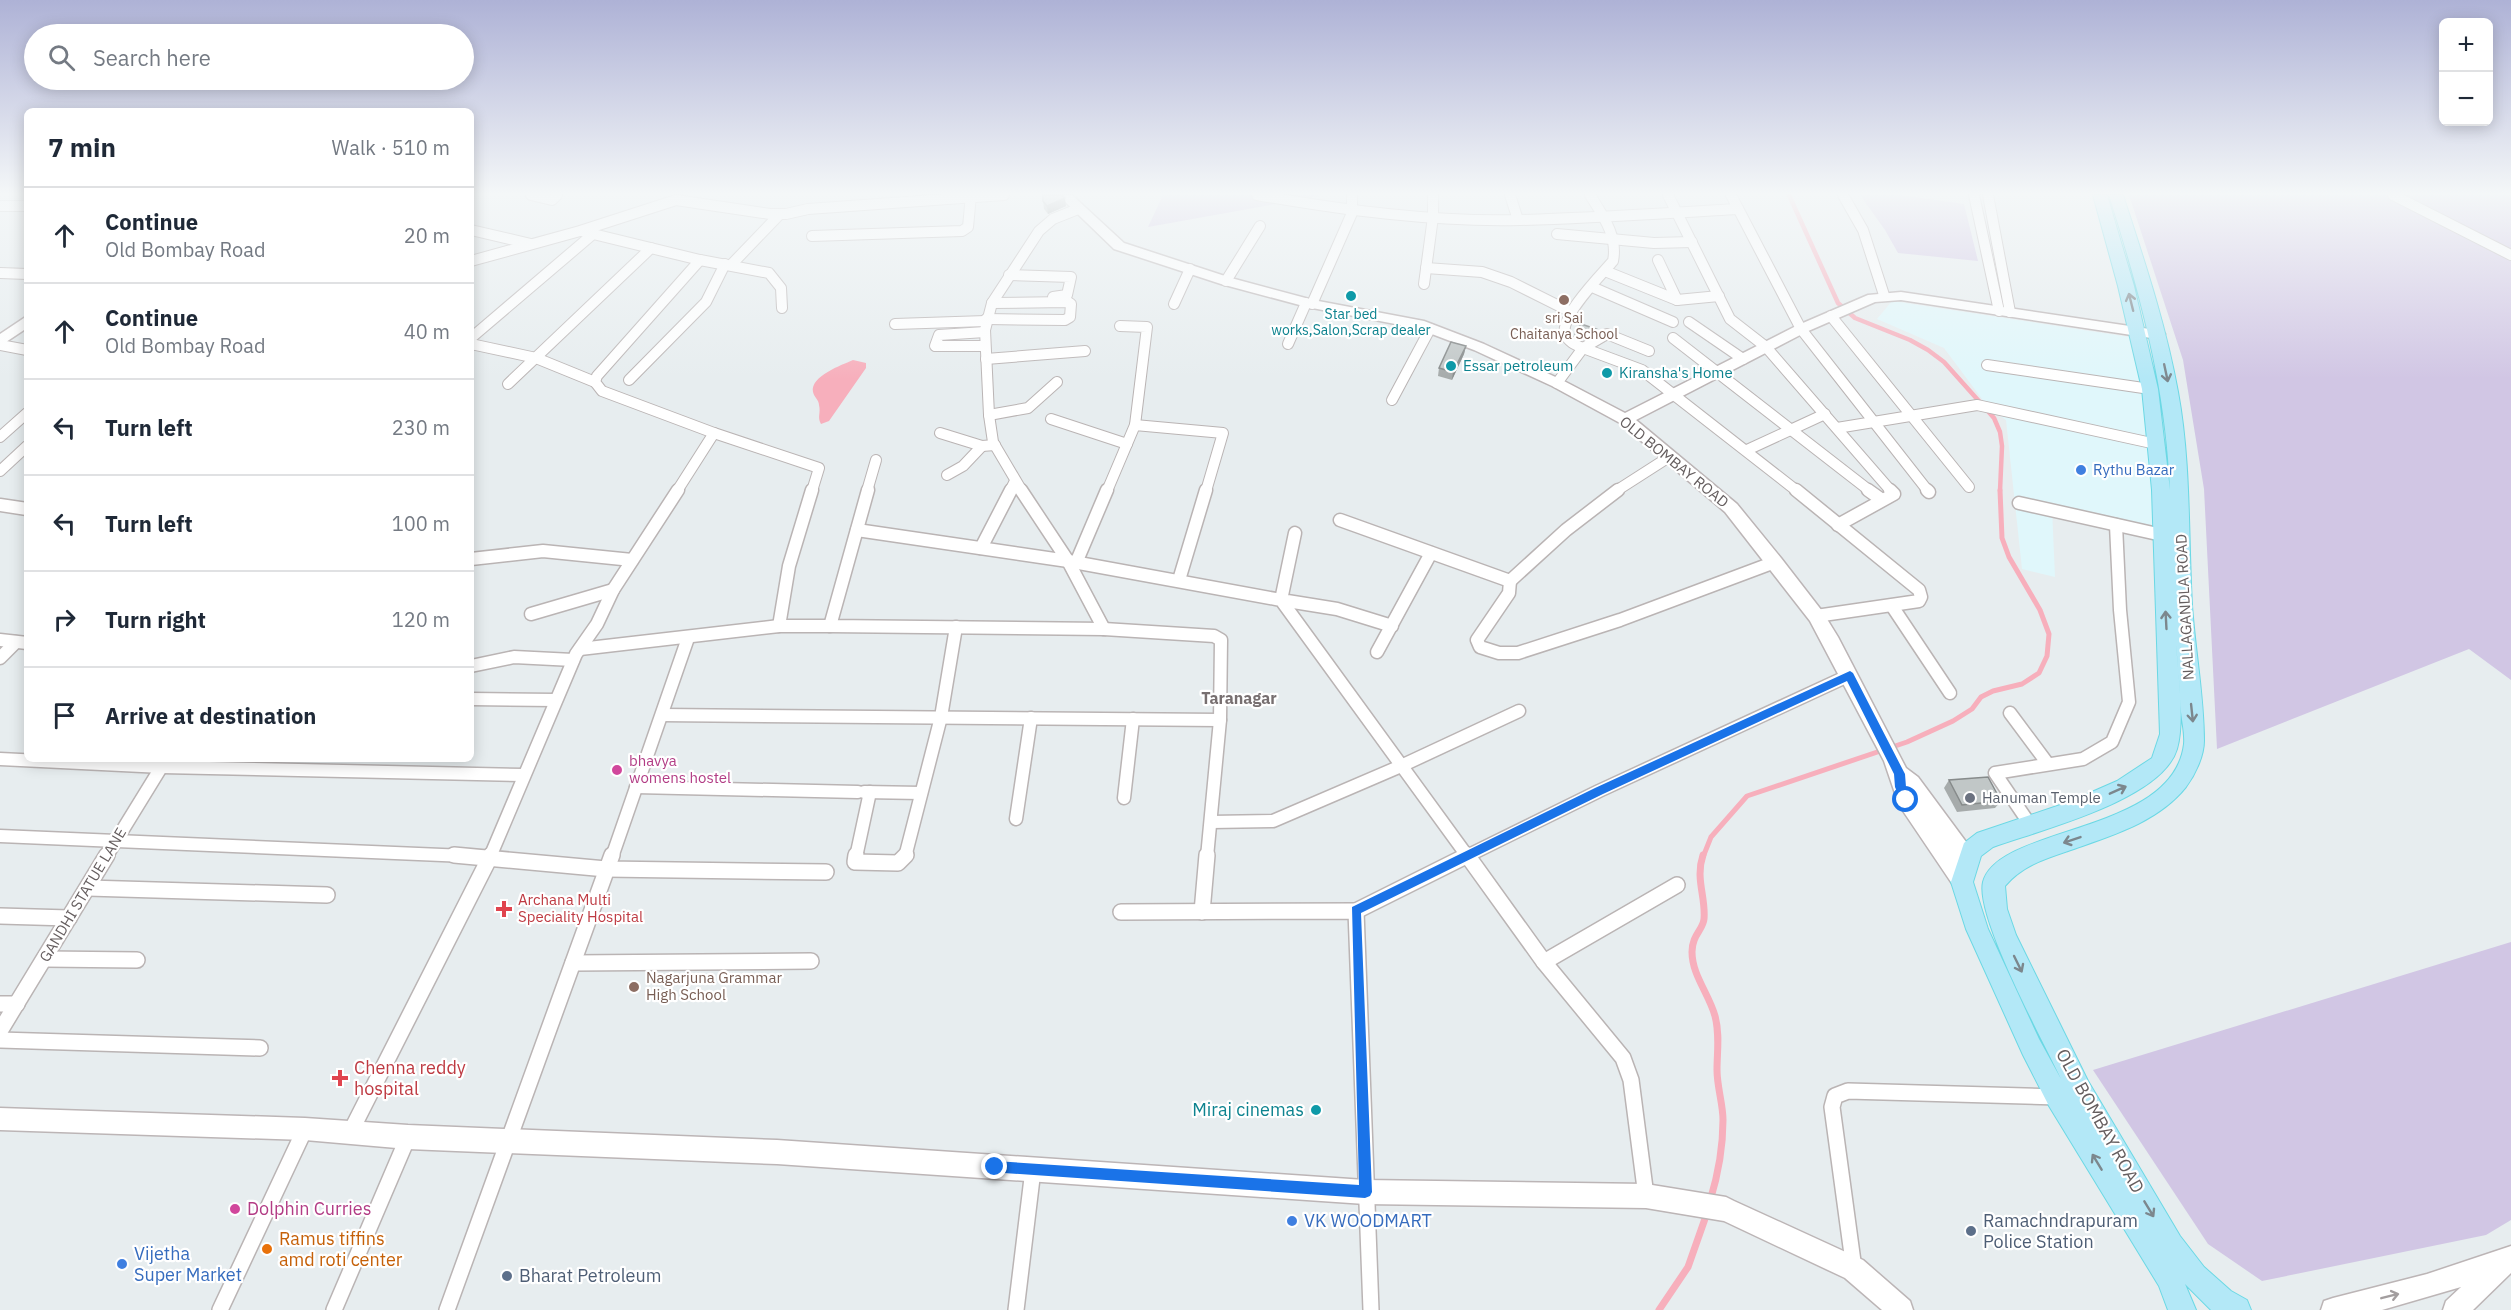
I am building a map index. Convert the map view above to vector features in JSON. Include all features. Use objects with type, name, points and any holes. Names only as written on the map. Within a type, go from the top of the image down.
[{"type":"main road","name":"NALLAGANDLA ROAD","points":[[1968,860],[1972,850],[1985,840],[2087,803],[2137,781],[2160,763],[2167,751],[2170,734],[2161,490],[2150,389],[2138,332],[2117,256]]},
{"type":"main road","name":"NALLAGANDLA ROAD","points":[[1996,909],[1994,883],[2001,873],[2020,858],[2137,814],[2164,796],[2179,781],[2189,761],[2194,743],[2182,606],[2177,448],[2170,392],[2158,334],[2134,256]]},
{"type":"main road","points":[[2170,734],[2194,743]]},
{"type":"main road","points":[[1962,882],[1968,860]]},
{"type":"main road","name":"OLD BOMBAY ROAD","points":[[1962,882],[1971,916],[2031,1047],[2058,1097],[2168,1277],[2182,1310]]},
{"type":"main road","name":"OLD BOMBAY ROAD","points":[[1996,909],[2005,937],[2079,1089],[2165,1235],[2195,1276],[2221,1301],[2237,1310]]},
{"type":"street","points":[[474,260],[488,256]]},
{"type":"street","points":[[474,335],[567,256]]},
{"type":"street","points":[[508,384],[642,256]]},
{"type":"street","points":[[684,256],[772,275],[782,292],[782,308]]},
{"type":"street","points":[[628,380],[706,302],[728,265],[737,256]]},
{"type":"street","points":[[1021,256],[993,300],[986,324],[988,415],[995,445],[1015,481],[1072,562],[1104,629]]},
{"type":"street","name":"OLD BOMBAY ROAD","points":[[1150,256],[1226,281],[1309,303],[1419,324],[1479,347],[1557,383],[1625,419],[1731,508],[1775,562],[1816,616],[1850,675],[1896,767]]},
{"type":"street","points":[[1226,281],[1241,256]]},
{"type":"street","points":[[1288,344],[1332,256]]},
{"type":"street","points":[[1424,284],[1428,256]]},
{"type":"street","points":[[1614,256],[1605,272],[1566,318],[1564,333],[1571,342],[1642,370],[1747,450],[1919,590],[1921,597],[1919,601],[1892,606],[1816,616]]},
{"type":"street","points":[[1699,256],[1730,318],[1766,347],[1894,494],[1838,525]]},
{"type":"street","points":[[1763,256],[1801,329],[1929,492]]},
{"type":"street","points":[[1872,256],[1884,295]]},
{"type":"street","points":[[1990,256],[2004,311]]},
{"type":"street","points":[[1996,256],[2004,311]]},
{"type":"street","points":[[595,382],[597,376],[700,260]]},
{"type":"street","points":[[1658,260],[1677,300]]},
{"type":"street","points":[[1426,268],[1482,272],[1510,282],[1571,312]]},
{"type":"street","points":[[1174,304],[1190,269]]},
{"type":"street","points":[[1605,272],[1677,300],[1719,296]]},
{"type":"street","points":[[2,275],[24,274]]},
{"type":"street","points":[[993,300],[1063,297],[1067,295],[1071,277],[1009,274]]},
{"type":"street","points":[[1592,287],[1673,322]]},
{"type":"street","points":[[1625,419],[1801,329],[1884,295],[2158,334]]},
{"type":"street","points":[[895,324],[986,324],[1065,320],[1070,317],[1071,304],[1068,302],[993,300]]},
{"type":"street","points":[[1834,315],[1969,487]]},
{"type":"street","points":[[1689,322],[1743,359]]},
{"type":"street","points":[[2,339],[24,323]]},
{"type":"street","points":[[985,346],[935,346],[939,335],[986,324]]},
{"type":"street","points":[[1072,562],[1135,425],[1147,327],[1120,326]]},
{"type":"street","points":[[1392,400],[1430,329]]},
{"type":"street","points":[[1557,383],[1583,348],[1607,334],[1649,351]]},
{"type":"street","points":[[1673,338],[1882,500]]},
{"type":"street","points":[[2,339],[24,349]]},
{"type":"street","points":[[474,345],[536,357],[595,382],[602,391],[714,433],[819,468],[785,575],[779,626]]},
{"type":"street","points":[[986,359],[1084,351]]},
{"type":"street","points":[[1987,365],[2150,389]]},
{"type":"street","points":[[988,415],[1020,412],[1032,408],[1057,382]]},
{"type":"street","points":[[1837,428],[1970,405],[2156,444]]},
{"type":"street","points":[[1747,450],[1825,414]]},
{"type":"street","points":[[0,437],[24,416]]},
{"type":"street","points":[[1051,419],[1127,444]]},
{"type":"street","points":[[1135,425],[1223,433],[1179,580]]},
{"type":"street","points":[[351,1131],[490,857],[576,655],[597,624],[613,590],[714,433]]},
{"type":"street","points":[[940,433],[982,446],[995,445]]},
{"type":"street","points":[[947,475],[963,466],[982,446]]},
{"type":"street","points":[[0,471],[24,450]]},
{"type":"street","points":[[1669,457],[1641,472],[1563,532],[1510,581],[1509,593],[1478,640],[1480,647],[1499,653],[1518,653],[1620,620],[1775,562]]},
{"type":"street","points":[[830,626],[876,460]]},
{"type":"street","points":[[981,548],[1015,481]]},
{"type":"street","points":[[2019,503],[2162,535]]},
{"type":"street","points":[[0,504],[24,508]]},
{"type":"street","points":[[1340,520],[1510,581]]},
{"type":"street","points":[[2029,823],[1995,773],[2083,759],[2112,742],[2129,702],[2120,610],[2116,525]]},
{"type":"street","points":[[856,530],[1072,562],[1336,608],[1364,615],[1392,626]]},
{"type":"street","points":[[1295,533],[1281,600],[1544,962],[1623,1058],[1631,1080],[1653,1197]]},
{"type":"street","points":[[474,559],[543,551],[632,560]]},
{"type":"street","points":[[1377,652],[1431,553]]},
{"type":"street","points":[[531,614],[613,590]]},
{"type":"street","points":[[1892,606],[1950,693]]},
{"type":"street","points":[[474,665],[514,657],[576,655],[779,626],[1104,629],[1220,638],[1222,651],[1220,720],[1202,912]]},
{"type":"street","points":[[864,792],[854,858],[858,863],[894,864],[905,859],[941,717],[956,627]]},
{"type":"street","points":[[447,1310],[688,638]]},
{"type":"street","points":[[0,640],[21,643]]},
{"type":"street","points":[[0,658],[21,643]]},
{"type":"street","points":[[1121,912],[1356,911],[1599,791],[1850,675]]},
{"type":"street","points":[[474,699],[555,700]]},
{"type":"street","points":[[1211,822],[1272,821],[1401,766],[1519,711]]},
{"type":"street","points":[[2010,712],[2048,764]]},
{"type":"street","points":[[662,715],[1220,720]]},
{"type":"street","points":[[1016,819],[1031,718]]},
{"type":"street","points":[[1124,798],[1133,719]]},
{"type":"street","points":[[0,759],[24,760]]},
{"type":"street","points":[[123,762],[523,775]]},
{"type":"street","name":"GANDHI STATUE LANE","points":[[0,1031],[164,763]]},
{"type":"street","points":[[1896,767],[1911,783],[1968,860]]},
{"type":"street","points":[[1896,767],[1900,787],[1906,800],[1962,882]]},
{"type":"street","points":[[636,787],[921,793]]},
{"type":"street","points":[[0,836],[490,857],[606,869],[826,872]]},
{"type":"street","points":[[1544,962],[1677,885]]},
{"type":"street","points":[[88,888],[327,895]]},
{"type":"street","points":[[1356,911],[1371,1310]]},
{"type":"street","points":[[0,916],[69,918]]},
{"type":"street","points":[[45,958],[137,960]]},
{"type":"street","points":[[573,963],[811,961]]},
{"type":"street","points":[[0,1004],[17,1004]]},
{"type":"street","points":[[0,1040],[260,1048]]},
{"type":"street","points":[[1854,1269],[1832,1107],[1835,1096],[1848,1091],[2058,1097]]},
{"type":"street","points":[[0,1119],[305,1129],[408,1137],[777,1152],[1365,1192],[1653,1197],[1726,1209],[1854,1269],[1901,1310]]},
{"type":"street","points":[[220,1310],[305,1129]]},
{"type":"street","points":[[334,1310],[408,1137]]},
{"type":"street","points":[[1016,1310],[1033,1170]]},
{"type":"street","points":[[2333,1310],[2427,1286],[2509,1260]]},
{"type":"street","points":[[2455,1310],[2509,1260]]},
{"type":"shaded area","points":[[1929,256],[1977,256],[1978,261]]},
{"type":"shaded area","points":[[2149,256],[2511,256],[2511,680],[2469,649],[2217,749],[2204,489],[2183,360]]},
{"type":"shaded area","name":"Rythu Bazar","points":[[1892,301],[2129,337],[2152,433],[2153,529],[2052,508],[2055,577],[2022,569],[2006,420],[1988,407],[1944,348],[1877,319]]},
{"type":"shaded area","points":[[853,360],[866,363],[866,368],[829,421],[821,424],[819,403],[813,392],[813,386],[821,376]]},
{"type":"shaded area","points":[[2511,942],[2511,1220],[2486,1235],[2262,1281],[2208,1244],[2093,1070]]},
{"type":"building","points":[[1581,324],[1596,329],[1583,336],[1575,331]]},
{"type":"building","points":[[1451,342],[1466,346],[1453,372],[1439,368]]},
{"type":"building","points":[[1988,777],[2001,801],[1962,805],[1949,780]]},
{"type":"waterway","points":[[1817,256],[1838,303],[1855,318],[1910,340],[1928,350],[1944,362],[1994,418],[2000,432],[2002,446],[2000,491]]},
{"type":"waterway","points":[[1703,857],[1711,837],[1747,796],[1907,742],[1953,721],[1972,709],[1981,697],[1993,691],[2022,684],[2039,673],[2047,656],[2049,634],[2040,610],[2009,557],[2002,538],[2000,491]]},
{"type":"waterway","points":[[1703,855],[1700,880],[1704,919],[1692,946],[1692,952],[1695,969],[1717,1023],[1717,1076],[1723,1120],[1720,1161],[1710,1201]]},
{"type":"waterway","points":[[1659,1310],[1688,1267],[1707,1213]]},
{"type":"place","name":"Star bed works,Salon,Scrap dealer","points":[[1351,296]]},
{"type":"place","name":"sri Sai Chaitanya School","points":[[1564,300]]},
{"type":"place","name":"Essar petroleum","points":[[1451,366]]},
{"type":"place","name":"Kiransha's Home","points":[[1607,373]]},
{"type":"place","name":"Rythu Bazar","points":[[2081,470]]},
{"type":"place","name":"bhavya womens hostel","points":[[617,770]]},
{"type":"place","name":"Hanuman Temple","points":[[1970,798]]},
{"type":"place","name":"Archana Multi Speciality Hospital","points":[[504,909]]},
{"type":"place","name":"Nagarjuna Grammar High School","points":[[634,987]]},
{"type":"place","name":"Chenna reddy hospital","points":[[340,1078]]},
{"type":"place","name":"Miraj cinemas","points":[[1316,1110]]},
{"type":"place","name":"Dolphin Curries","points":[[235,1209]]},
{"type":"place","name":"VK WOODMART","points":[[1292,1221]]},
{"type":"place","name":"Ramachndrapuram Police Station","points":[[1971,1231]]},
{"type":"place","name":"Ramus tiffins amd roti center","points":[[267,1249]]},
{"type":"place","name":"Vijetha Super Market","points":[[122,1264]]},
{"type":"place","name":"Bharat Petroleum","points":[[507,1276]]},
{"type":"district","name":"Taranagar","points":[[1239,698]]},
{"type":"route","points":[[995,1167],[1365,1192],[1356,911],[1599,791],[1850,675],[1900,774],[1900,787],[1906,800]]}]
